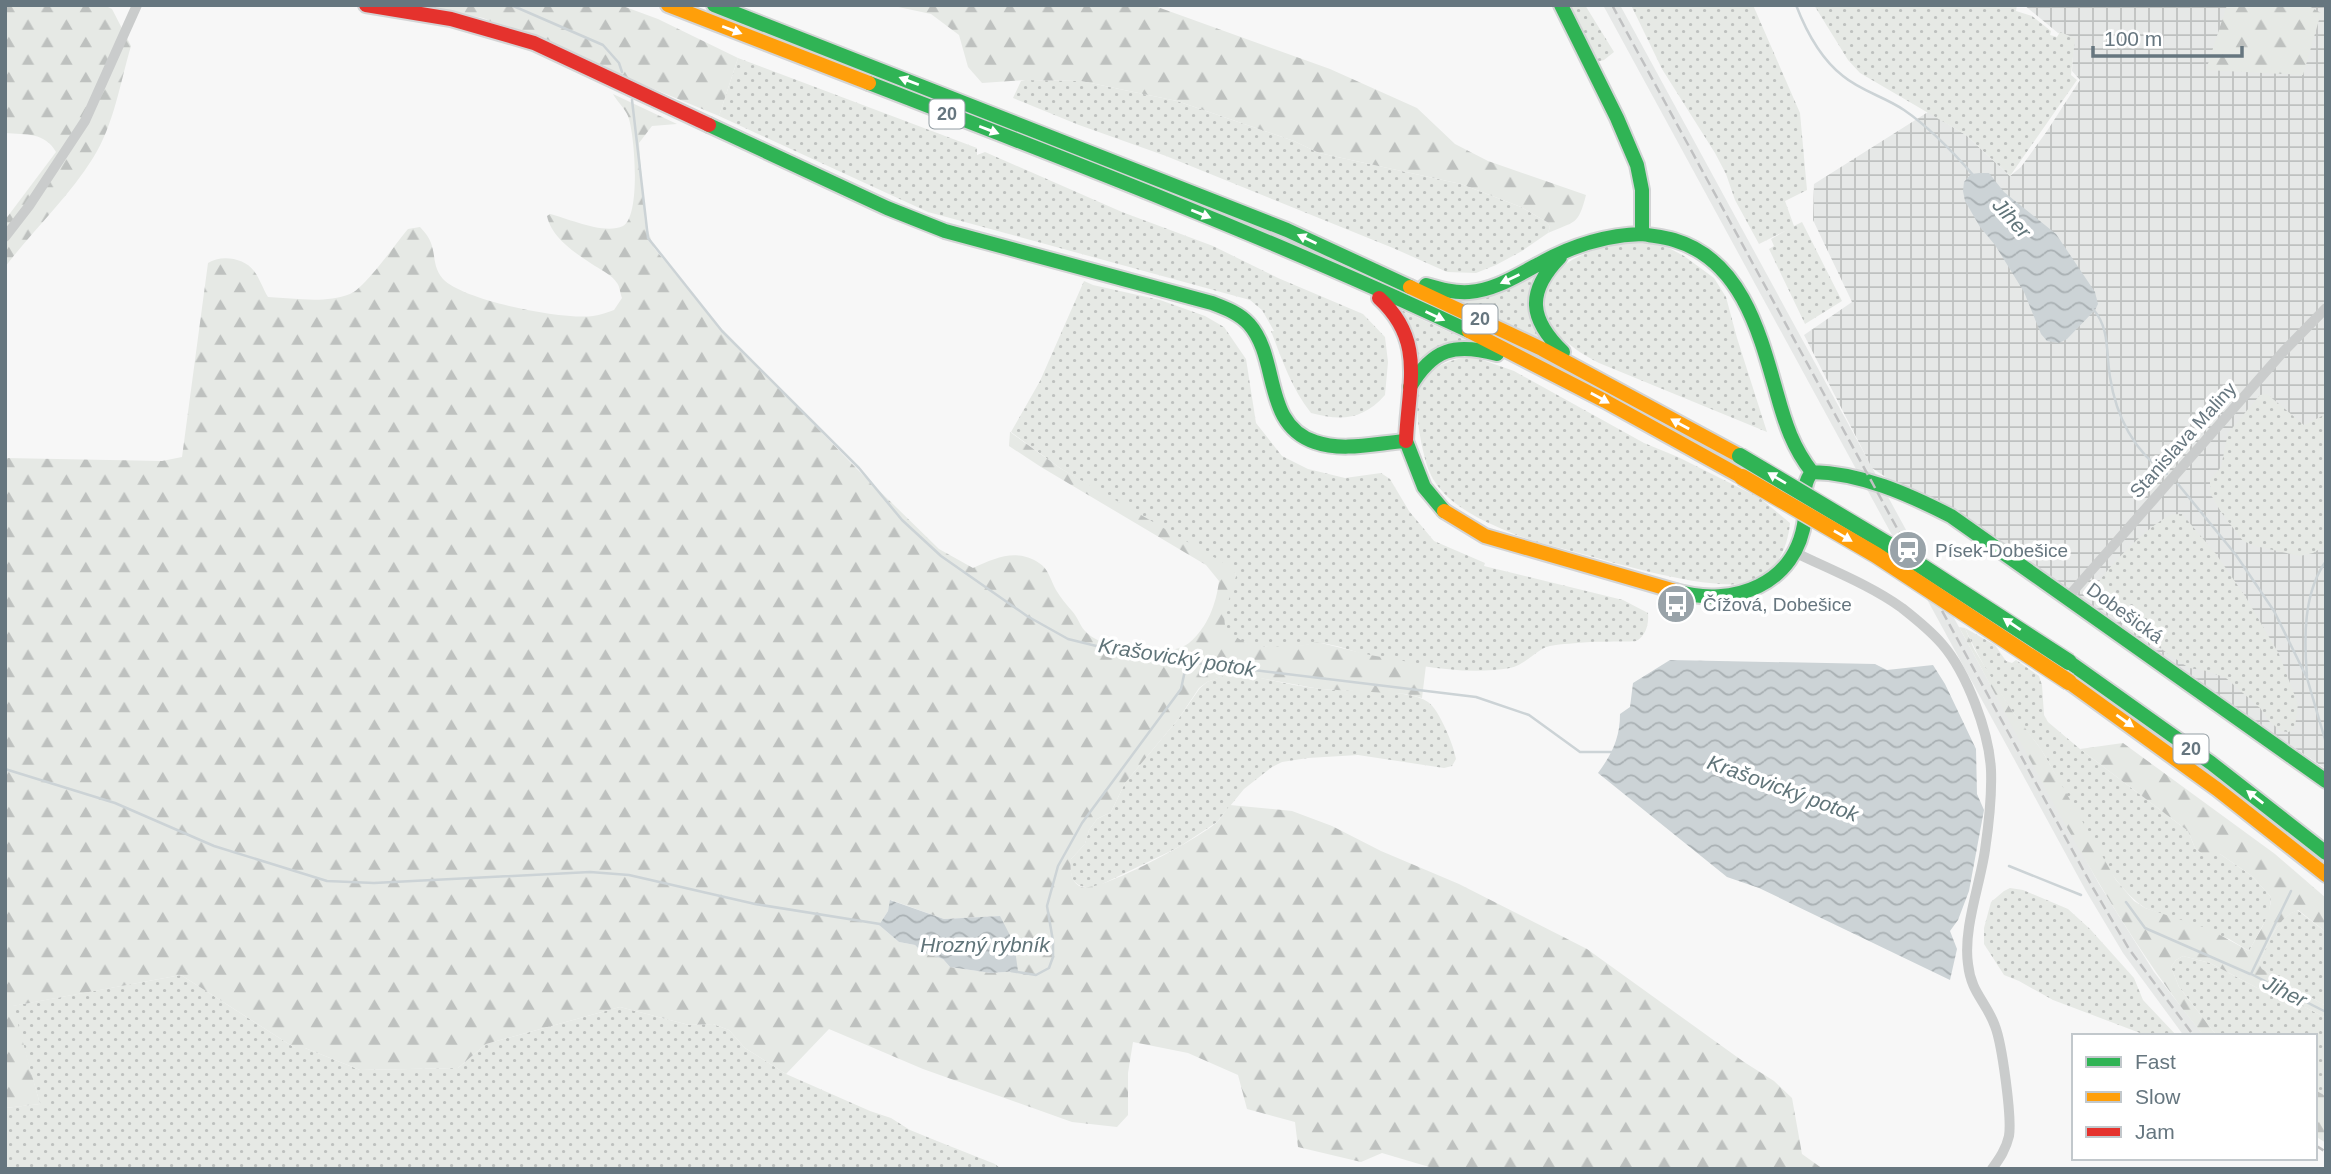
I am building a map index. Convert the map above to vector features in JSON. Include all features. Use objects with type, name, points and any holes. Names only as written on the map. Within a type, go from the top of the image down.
[{"type":"main road","points":[[366,5],[441,15],[534,43],[887,208],[945,231],[1212,303],[1236,312],[1251,327],[1262,347],[1276,401],[1283,416],[1298,433],[1314,442],[1331,445],[1406,441]]},
{"type":"main road","name":"20","points":[[668,5],[1213,218],[1468,331],[1584,389],[1876,555],[1971,616],[2185,764],[2320,871]]},
{"type":"main road","name":"20","points":[[714,5],[1287,230],[1542,349],[1740,456],[1886,542],[2069,662],[2211,763],[2324,851]]},
{"type":"main road","points":[[1561,5],[1617,118],[1637,165],[1642,190],[1642,234]]},
{"type":"main road","points":[[1351,278],[1392,307],[1403,322],[1410,355],[1410,387],[1405,415],[1406,441],[1413,467],[1423,487],[1458,524],[1485,536],[1694,597],[1715,599],[1737,596],[1769,581],[1787,564],[1803,531],[1804,483],[1812,472],[1791,443],[1762,343],[1741,292],[1724,271],[1696,249],[1665,237],[1642,234],[1607,236],[1571,249],[1505,282],[1466,293],[1444,290],[1369,268]]},
{"type":"main road","points":[[1571,249],[1555,261],[1540,281],[1536,292],[1536,312],[1542,331],[1549,340],[1589,374]]},
{"type":"main road","points":[[1410,387],[1426,363],[1454,348],[1478,349],[1539,367]]},
{"type":"main road","name":"Dobešická","points":[[1812,472],[1845,475],[1927,503],[1951,516],[2326,781]]},
{"type":"street","points":[[5,237],[29,206],[85,121],[137,5]]},
{"type":"street","name":"Stanislava Maliny","points":[[2068,597],[2283,352],[2326,308]]},
{"type":"street","points":[[1794,552],[1870,588],[1901,607],[1943,645],[1959,669],[1974,702],[1991,769],[1991,804],[1985,853],[1968,938],[1967,961],[1971,984],[1988,1009],[1996,1028],[2010,1116],[2009,1135],[2004,1151],[1993,1169]]},
{"type":"shaded area","points":[[1603,5],[1620,5],[2099,884],[2154,972],[2202,1034],[2183,1034],[2123,953],[2086,891]]},
{"type":"shaded area","points":[[2024,5],[2326,5],[2326,769],[1872,468],[1804,335],[1852,302],[1813,220],[1814,184],[1928,112],[1966,135],[2010,176],[2021,167],[2047,131],[2080,80],[2072,71],[2074,38],[2058,33]]},
{"type":"green space","points":[[5,5],[104,5],[112,9],[131,46],[111,118],[93,158],[73,187],[5,267],[5,220],[56,152],[41,138],[5,133]]},
{"type":"green space","points":[[419,5],[620,5],[658,19],[738,58],[719,116],[483,18]]},
{"type":"green space","points":[[889,5],[1152,5],[1330,69],[1417,108],[1455,144],[1488,161],[1586,195],[1574,221],[1548,233],[1550,227],[1547,222],[1521,207],[1461,184],[1319,153],[1294,141],[1177,101],[1081,81],[1025,80],[982,83],[968,67],[959,35],[931,14]]},
{"type":"green space","points":[[1568,5],[1585,5],[1614,52],[1597,62]]},
{"type":"green space","points":[[1631,5],[1753,5],[1800,113],[1807,190],[1785,201],[1794,226],[1802,222],[1842,301],[1805,324],[1769,249],[1774,246],[1771,239],[1787,230],[1759,244],[1735,200],[1715,153],[1662,69]]},
{"type":"green space","points":[[1814,5],[2017,5],[2016,11],[2032,16],[2051,31],[2050,35],[2057,37],[2060,32],[2075,38],[2071,75],[2077,80],[2010,176],[1966,135],[1860,73],[1848,60]]},
{"type":"green space","points":[[2227,5],[2307,5],[2321,13],[2303,75],[2206,70]]},
{"type":"green space","points":[[738,58],[977,148],[977,155],[985,152],[1122,212],[1213,246],[1278,278],[1363,314],[1385,337],[1388,362],[1385,395],[1360,414],[1332,417],[1311,413],[1288,374],[1271,331],[1274,331],[1262,310],[1250,300],[928,212],[719,116]]},
{"type":"green space","points":[[1021,81],[1081,81],[1177,101],[1294,141],[1319,153],[1461,184],[1521,207],[1547,222],[1550,227],[1548,233],[1496,265],[1476,273],[1447,272],[1166,156],[1013,98]]},
{"type":"green space","points":[[613,94],[677,124],[652,126],[639,143],[645,222],[654,248],[715,322],[856,468],[939,549],[973,568],[1006,556],[1031,558],[1047,571],[1056,590],[1085,631],[1096,639],[1122,648],[1167,651],[1180,648],[1196,637],[1206,622],[1216,598],[1219,581],[1206,565],[1009,446],[1010,432],[1060,468],[1229,566],[1236,574],[1226,609],[1226,630],[1245,643],[1266,647],[1317,642],[1426,665],[1422,698],[1406,694],[1320,689],[1232,673],[1207,682],[1199,688],[1179,718],[1125,783],[1111,812],[1097,819],[1089,830],[1085,844],[1071,859],[1072,875],[1078,885],[1092,887],[1172,851],[1208,829],[1230,805],[1292,811],[1332,826],[1381,851],[1459,884],[1587,949],[1774,1081],[1792,1098],[1802,1154],[1823,1169],[1436,1169],[1382,1153],[1361,1162],[1298,1147],[1295,1122],[1247,1109],[1238,1075],[1188,1053],[1133,1042],[1128,1073],[1128,1115],[1117,1127],[1072,1122],[923,1069],[829,1029],[786,1074],[745,1048],[729,1030],[713,1024],[689,1025],[620,1007],[486,1044],[458,1068],[360,1070],[305,1048],[295,1048],[181,975],[13,1006],[40,1104],[5,1108],[5,458],[162,461],[182,457],[208,263],[213,260],[226,258],[245,263],[256,274],[268,297],[330,299],[356,290],[408,229],[420,227],[430,241],[436,266],[443,279],[471,295],[560,315],[593,316],[614,310],[622,298],[617,283],[610,275],[566,245],[554,232],[547,216],[550,214],[606,229],[623,226],[629,219],[635,174],[633,140],[628,116]],"holes":[[[891,900],[944,919],[1000,916],[1018,971],[991,973],[950,967],[943,959],[922,952],[915,945],[899,942],[879,925]]]},
{"type":"green space","points":[[1617,242],[1643,242],[1669,248],[1714,278],[1726,297],[1767,432],[1599,363],[1573,347],[1551,325],[1545,313],[1543,299],[1547,285],[1558,271],[1578,257]]},
{"type":"green space","points":[[1541,268],[1542,341],[1456,299]]},
{"type":"green space","points":[[1084,281],[1160,300],[1205,316],[1224,327],[1246,359],[1256,423],[1282,456],[1308,469],[1345,478],[1381,473],[1390,479],[1409,511],[1434,541],[1485,563],[1484,566],[1623,600],[1648,613],[1644,633],[1636,641],[1550,646],[1515,667],[1475,671],[1402,662],[1321,643],[1286,647],[1262,646],[1240,642],[1231,637],[1225,630],[1222,617],[1236,574],[1060,468],[1011,432],[1040,381]]},
{"type":"green space","points":[[1399,309],[1471,342],[1414,371]]},
{"type":"green space","points":[[1474,357],[1514,371],[1644,443],[1760,498],[1790,523],[1787,541],[1774,566],[1768,573],[1752,582],[1714,584],[1690,580],[1529,539],[1489,523],[1456,504],[1444,493],[1430,473],[1421,440],[1417,399],[1423,380],[1433,370],[1453,360]]},
{"type":"green space","points":[[2267,394],[2304,425],[2326,414],[2326,545],[2313,553],[2300,556],[2243,541],[2210,493],[2210,480],[2221,467],[2228,433],[2260,395]]},
{"type":"green space","points":[[2182,514],[2216,554],[2245,596],[2279,654],[2298,704],[2295,727],[2289,732],[2281,731],[2269,721],[2260,708],[2226,678],[2189,668],[2097,602],[2094,591],[2116,560],[2163,519]]},
{"type":"green space","points":[[1959,627],[1965,628],[1974,649],[2012,711],[2041,749],[2116,880],[2134,901],[2145,908],[2209,929],[2249,951],[2266,918],[2271,897],[2252,876],[2220,854],[2202,854],[2195,848],[2188,831],[2080,749],[2123,743],[2275,854],[2326,898],[2326,932],[2298,910],[2278,925],[2259,964],[2262,969],[2326,1006],[2326,1018],[2297,1003],[2284,1002],[2210,963],[2183,956],[2171,967],[2179,987],[2215,1034],[2202,1034],[2133,938],[2043,784]]},
{"type":"green space","points":[[1965,628],[1995,645],[2006,661],[2012,663],[2016,660],[2039,676],[2044,715],[2048,722],[2188,831],[2195,848],[2202,854],[2220,854],[2252,876],[2271,897],[2269,914],[2249,951],[2229,939],[2145,908],[2129,895],[2100,857],[2042,751],[1997,687]]},
{"type":"green space","points":[[1231,673],[1310,688],[1407,694],[1419,698],[1428,702],[1437,712],[1456,759],[1452,766],[1444,768],[1358,755],[1282,762],[1244,789],[1217,822],[1179,847],[1094,888],[1077,884],[1072,877],[1071,859],[1085,844],[1089,830],[1097,819],[1111,812],[1125,783],[1179,718],[1200,688],[1207,682]]},
{"type":"green space","points":[[2010,888],[2023,890],[2068,909],[2134,978],[2143,1000],[2175,1034],[2143,1034],[2053,1000],[2004,975],[1984,944],[1984,928],[1991,902]]},
{"type":"green space","points":[[2297,910],[2326,932],[2326,1006],[2262,969],[2259,964],[2278,926],[2283,919]]},
{"type":"green space","points":[[2183,956],[2210,963],[2284,1002],[2297,1003],[2326,1018],[2326,1096],[2317,1091],[2317,1034],[2215,1034],[2179,987],[2171,967]]},
{"type":"green space","points":[[181,975],[295,1048],[305,1048],[360,1070],[458,1068],[486,1044],[620,1007],[689,1025],[713,1024],[729,1030],[745,1048],[786,1074],[891,1118],[910,1130],[995,1164],[1001,1169],[5,1169],[5,1108],[40,1104],[12,1006]]},
{"type":"green space","points":[[2317,1091],[2326,1096],[2326,1143],[2317,1137]]},
{"type":"water","points":[[1989,173],[2004,192],[2056,234],[2095,292],[2098,304],[2095,310],[2067,339],[2059,343],[2047,341],[2041,334],[2024,292],[1965,201],[1964,182],[1971,174]]},
{"type":"water","points":[[1670,660],[1875,664],[1887,670],[1933,665],[1976,749],[1977,794],[1984,810],[1969,891],[1958,920],[1950,931],[1957,949],[1950,980],[1759,888],[1727,877],[1598,773],[1614,745],[1619,731],[1620,714],[1630,707],[1633,683]]},
{"type":"water","name":"Hrozný rybník","points":[[890,900],[944,919],[1000,916],[1014,943],[1018,971],[991,973],[950,967],[943,959],[922,952],[915,945],[899,942],[879,925],[888,911]]},
{"type":"waterway","name":"Krašovický potok","points":[[511,5],[603,45],[619,63],[622,72]]},
{"type":"waterway","name":"Jiher","points":[[1796,5],[1815,44],[1835,69],[1857,86],[1897,105],[1913,117],[1941,141],[1974,176]]},
{"type":"waterway","name":"Krašovický potok","points":[[632,100],[648,238],[722,331],[859,468],[902,520],[941,556],[1027,616],[1068,639],[1137,656],[1476,697],[1529,715],[1580,752],[1616,752]]},
{"type":"waterway","name":"Jiher","points":[[2093,309],[2105,333],[2110,377],[2122,419],[2136,444],[2167,474]]},
{"type":"waterway","name":"Jiher","points":[[2178,484],[2236,555],[2274,611],[2307,678],[2326,743]]},
{"type":"waterway","points":[[2307,676],[2305,647],[2309,602],[2318,574],[2326,561]]},
{"type":"waterway","points":[[1011,971],[1036,975],[1049,968],[1053,957],[1053,941],[1047,906],[1058,866],[1082,823],[1181,689],[1187,661]]},
{"type":"waterway","points":[[5,769],[115,803],[214,846],[327,881],[374,883],[590,872],[629,875],[755,904],[880,924]]},
{"type":"waterway","name":"Krašovický potok","points":[[2009,866],[2081,895]]},
{"type":"waterway","name":"Jiher","points":[[2291,891],[2251,974],[2326,1012]]},
{"type":"waterway","name":"Krašovický potok","points":[[2126,902],[2145,928],[2250,974]]},
{"type":"railway","points":[[1612,5],[2093,888],[2129,949],[2193,1034]]},
{"type":"railway","points":[[2317,1146],[2326,1152]]},
{"type":"traffic: fast","points":[[714,5],[1287,230],[1410,287]]},
{"type":"traffic: fast","points":[[1561,5],[1617,118],[1637,165],[1642,190],[1642,234],[1674,240],[1697,250],[1716,264],[1732,282],[1755,324],[1790,435],[1812,472]]},
{"type":"traffic: fast","points":[[869,83],[1096,171],[1321,264],[1469,331]]},
{"type":"traffic: fast","points":[[709,125],[887,208],[945,231],[1212,303],[1232,311],[1249,324],[1259,338],[1279,406],[1298,433],[1315,442],[1337,446],[1406,441],[1424,487],[1444,511]]},
{"type":"traffic: fast","points":[[1426,285],[1458,292],[1479,291],[1505,282],[1576,247],[1602,239],[1642,234]]},
{"type":"traffic: fast","points":[[1560,257],[1541,282],[1536,305],[1543,328],[1563,352]]},
{"type":"traffic: fast","points":[[1410,387],[1427,364],[1446,352],[1469,349],[1497,354]]},
{"type":"traffic: fast","points":[[1740,456],[1886,543],[2069,662]]},
{"type":"traffic: fast","points":[[1675,591],[1719,596],[1740,593],[1759,586],[1776,575],[1789,560],[1799,541],[1805,518],[1806,483],[1812,472]]},
{"type":"traffic: fast","points":[[1812,472],[1866,481],[1901,493],[1951,516],[2326,781]]},
{"type":"traffic: fast","points":[[2069,662],[2211,763],[2326,853]]},
{"type":"traffic: slow","points":[[668,5],[869,83]]},
{"type":"traffic: slow","points":[[1410,287],[1542,349],[1740,456]]},
{"type":"traffic: slow","points":[[1469,331],[1605,401],[1742,477]]},
{"type":"traffic: slow","points":[[1742,477],[1876,555],[2069,682]]},
{"type":"traffic: slow","points":[[1444,511],[1485,536],[1675,591]]},
{"type":"traffic: slow","points":[[2069,682],[2217,789],[2326,875]]},
{"type":"traffic: jam","points":[[366,5],[451,19],[534,43],[709,125]]},
{"type":"traffic: jam","points":[[1379,298],[1394,314],[1409,347],[1411,382],[1406,441]]},
{"type":"place","name":"Písek-Dobešice","points":[[1908,550]]},
{"type":"place","name":"Čížová, Dobešice","points":[[1676,604]]}]
